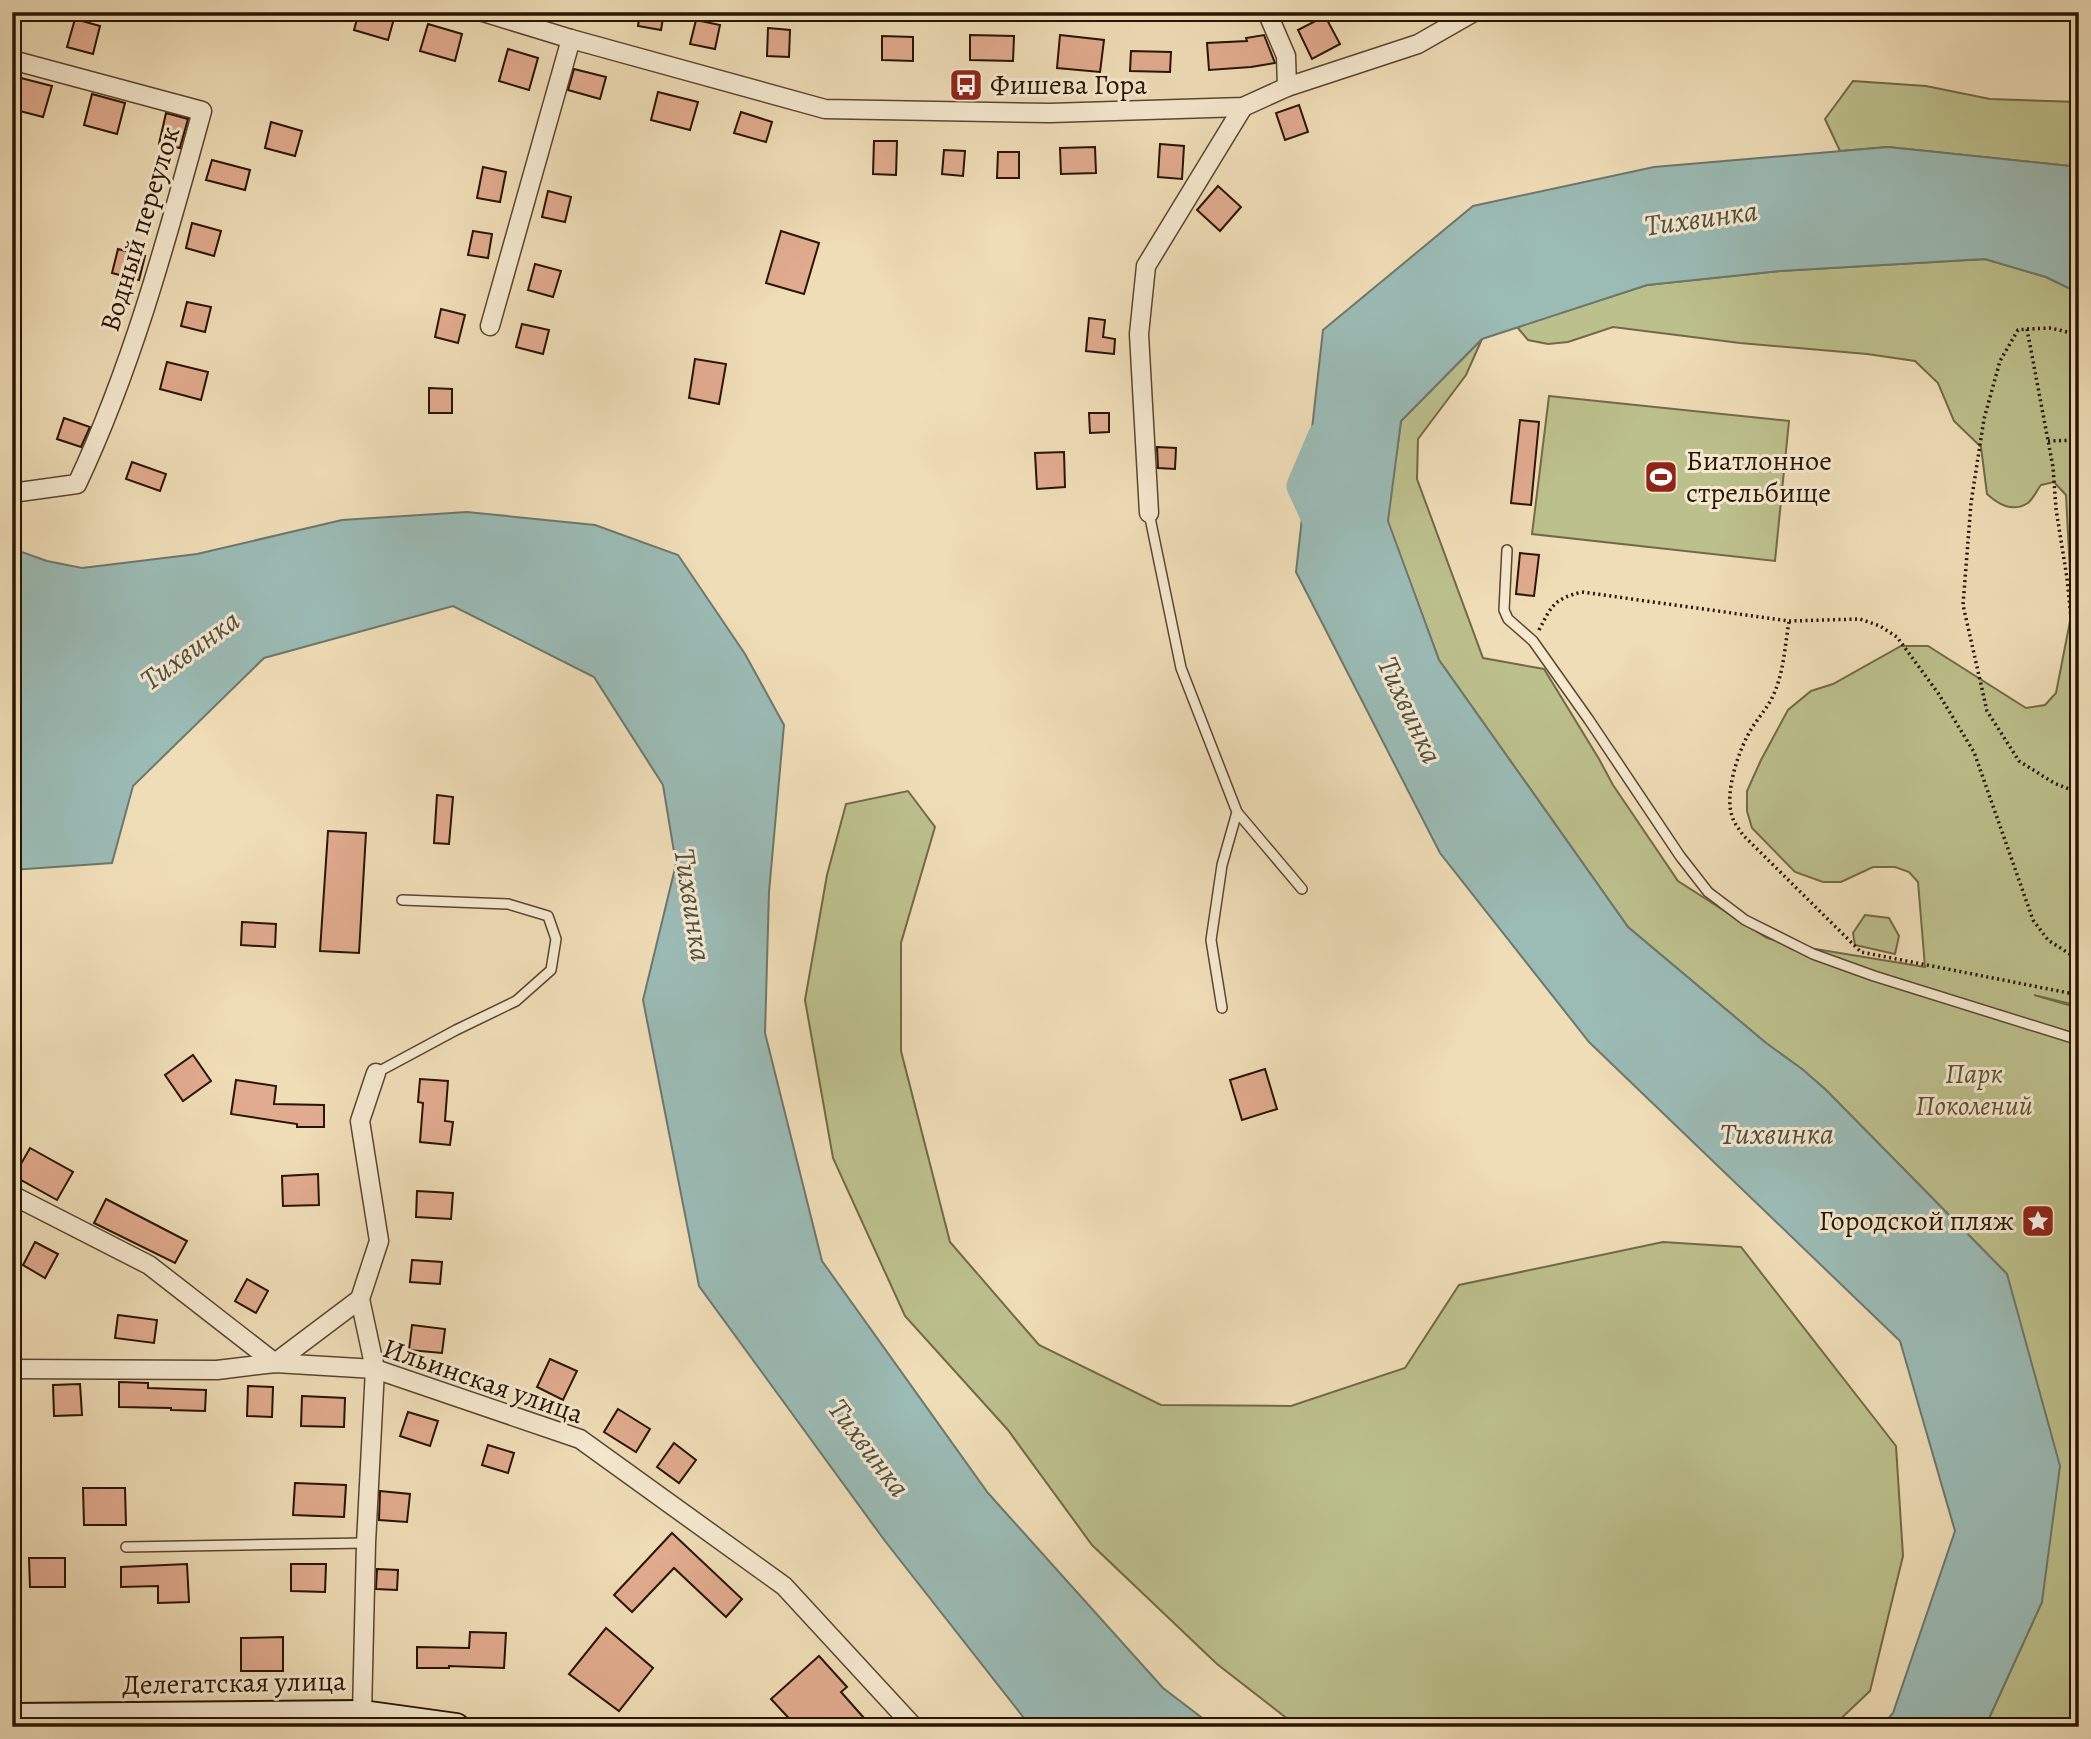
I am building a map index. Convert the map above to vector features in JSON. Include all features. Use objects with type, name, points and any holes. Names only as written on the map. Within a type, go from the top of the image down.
[{"type":"street","points":[[483,12],[825,109],[1050,113],[1243,107],[1287,87],[1418,44],[1474,12]]},
{"type":"street","points":[[1267,12],[1286,56],[1287,87]]},
{"type":"street","points":[[490,326],[571,39]]},
{"type":"street","name":"Водный переулок","points":[[12,60],[202,111],[165,246],[124,371],[77,484],[12,493]]},
{"type":"street","points":[[1149,513],[1139,334],[1146,266],[1243,107]]},
{"type":"street","points":[[362,1714],[366,1543],[375,1369],[360,1299],[379,1241],[360,1121],[376,1073]]},
{"type":"street","points":[[12,1195],[149,1265],[275,1363],[360,1299]]},
{"type":"street","name":"Ильинская улица","points":[[12,1369],[217,1370],[275,1363],[375,1369],[580,1439],[784,1586],[914,1727]]},
{"type":"street","name":"Делегатская улица","points":[[12,1717],[362,1714],[405,1723],[456,1727]]},
{"type":"lane","points":[[1149,513],[1181,667],[1237,812],[1302,889]]},
{"type":"lane","points":[[1507,550],[1504,610],[1508,619],[1533,641],[1680,856],[1708,892],[1745,920],[1813,954],[1874,976],[2079,1040]]},
{"type":"lane","points":[[1222,1008],[1211,940],[1222,865],[1237,812]]},
{"type":"lane","points":[[376,1073],[516,1001],[551,970],[556,939],[548,916],[508,904],[402,900]]},
{"type":"lane","points":[[126,1547],[366,1543]]},
{"type":"path","points":[[2079,335],[2051,328],[2018,330],[2000,361],[1984,419],[1971,503],[1963,605],[1987,711],[2019,761],[2054,783],[2079,793]]},
{"type":"path","points":[[2027,329],[2053,467],[2056,509],[2067,578],[2076,667],[2079,673]]},
{"type":"path","points":[[2048,441],[2079,440]]},
{"type":"path","points":[[1533,641],[1549,610],[1564,596],[1582,592],[1789,621],[1860,619],[1880,626],[1897,637],[1938,693],[1974,752],[2034,920],[2048,940],[2079,960]]},
{"type":"path","points":[[1789,621],[1776,689],[1746,739],[1733,772],[1731,815],[1743,835],[1861,952],[2079,995]]},
{"type":"green space","points":[[1853,81],[1926,86],[1990,99],[2079,102],[2079,167],[1888,147],[1840,151],[1825,119]]},
{"type":"green space","name":"Парк Поколений","points":[[1985,259],[2046,277],[2079,293],[2079,1006],[2034,995],[2079,1008],[2079,1727],[1985,1727],[2042,1602],[2007,1274],[1826,1090],[1628,927],[1439,660],[1387,521],[1401,421],[1482,339],[1466,375],[1418,439],[1417,479],[1483,658],[1544,669],[1613,785],[1678,881],[1767,938],[1797,946],[1925,967],[1918,882],[1909,872],[1895,867],[1873,867],[1841,882],[1823,882],[1795,872],[1752,828],[1747,811],[1747,791],[1788,710],[1811,691],[1833,684],[1901,646],[1928,646],[2026,708],[2045,705],[2056,693],[2072,611],[2066,495],[2054,482],[2041,485],[2032,499],[2022,506],[2001,504],[1987,494],[1981,447],[1954,421],[1938,383],[1915,361],[1613,327],[1568,342],[1548,344],[1528,340],[1517,327],[1647,285],[1780,271]]},
{"type":"green space","name":"Биатлонное стрельбище","points":[[1549,396],[1789,421],[1775,561],[1532,534]]},
{"type":"green space","points":[[908,791],[935,827],[901,943],[901,1051],[950,1242],[1039,1345],[1161,1405],[1291,1406],[1405,1368],[1459,1285],[1663,1242],[1741,1247],[1896,1446],[1903,1556],[1870,1691],[1832,1727],[1298,1727],[1217,1664],[1092,1545],[1008,1430],[905,1316],[833,1158],[805,1000],[827,875],[846,804]]},
{"type":"green space","points":[[1865,915],[1889,918],[1899,936],[1895,954],[1855,945],[1853,933]]},
{"type":"water","name":"Тихвинка","points":[[1888,147],[2079,167],[2079,293],[2046,277],[1985,259],[1780,271],[1647,285],[1482,339],[1401,421],[1388,521],[1439,660],[1628,927],[1826,1090],[2007,1274],[2060,1466],[2042,1602],[1985,1727],[1881,1727],[1893,1713],[1955,1531],[1900,1341],[1589,1042],[1440,853],[1296,572],[1323,330],[1473,206],[1654,167]]},
{"type":"water","name":"Тихвинка","points":[[467,512],[595,525],[678,555],[745,654],[784,725],[769,892],[765,1033],[822,1261],[988,1493],[1163,1688],[1214,1727],[1031,1727],[885,1541],[699,1286],[643,1000],[676,864],[663,785],[594,677],[453,606],[264,658],[133,786],[112,863],[12,870],[12,552],[19,551],[47,561],[82,568],[197,554],[342,520]]},
{"type":"building","points":[[359,12],[386,12],[395,15],[388,40],[354,30]]},
{"type":"building","points":[[640,12],[664,12],[661,30],[638,26]]},
{"type":"building","points":[[1325,16],[1340,44],[1312,59],[1298,30]]},
{"type":"building","points":[[75,19],[100,26],[93,54],[67,47]]},
{"type":"building","points":[[696,20],[720,25],[715,49],[690,44]]},
{"type":"building","points":[[428,24],[462,34],[455,61],[420,51]]},
{"type":"building","points":[[768,28],[790,30],[789,57],[767,56]]},
{"type":"building","points":[[970,35],[1014,36],[1013,61],[970,60]]},
{"type":"building","points":[[1060,35],[1104,40],[1100,72],[1057,68]]},
{"type":"building","points":[[1264,35],[1275,63],[1209,70],[1207,43],[1247,41],[1246,38]]},
{"type":"building","points":[[882,36],[913,37],[913,61],[882,60]]},
{"type":"building","points":[[508,49],[538,58],[529,90],[499,81]]},
{"type":"building","points":[[1131,51],[1171,52],[1170,72],[1130,71]]},
{"type":"building","points":[[574,69],[606,77],[600,99],[568,90]]},
{"type":"building","points":[[17,77],[52,86],[43,117],[12,109]]},
{"type":"building","points":[[658,92],[698,102],[690,130],[651,120]]},
{"type":"building","points":[[92,94],[125,103],[117,134],[84,125]]},
{"type":"building","points":[[1299,105],[1308,132],[1285,140],[1276,113]]},
{"type":"building","points":[[741,112],[772,122],[766,142],[734,133]]},
{"type":"building","points":[[166,113],[188,119],[180,148],[159,144]]},
{"type":"building","points":[[271,122],[302,131],[295,156],[265,148]]},
{"type":"building","points":[[874,141],[897,141],[896,175],[873,174]]},
{"type":"building","points":[[1160,144],[1184,146],[1182,179],[1158,177]]},
{"type":"building","points":[[1095,147],[1096,173],[1061,174],[1060,148]]},
{"type":"building","points":[[944,150],[965,151],[963,176],[942,174]]},
{"type":"building","points":[[998,152],[1019,152],[1019,178],[997,178]]},
{"type":"building","points":[[212,160],[250,170],[245,190],[206,180]]},
{"type":"building","points":[[483,167],[506,172],[500,202],[477,198]]},
{"type":"building","points":[[1218,186],[1241,207],[1220,231],[1197,210]]},
{"type":"building","points":[[548,191],[571,197],[565,222],[542,217]]},
{"type":"building","points":[[192,223],[221,231],[214,256],[186,248]]},
{"type":"building","points":[[473,231],[492,234],[488,258],[468,255]]},
{"type":"building","points":[[781,231],[819,243],[804,294],[766,283]]},
{"type":"building","points":[[118,249],[145,256],[139,280],[112,273]]},
{"type":"building","points":[[535,264],[561,271],[553,297],[528,290]]},
{"type":"building","points":[[187,302],[211,307],[205,332],[181,326]]},
{"type":"building","points":[[441,309],[465,315],[458,343],[435,337]]},
{"type":"building","points":[[1089,318],[1105,320],[1103,337],[1115,339],[1114,354],[1086,351]]},
{"type":"building","points":[[522,324],[549,330],[543,354],[516,347]]},
{"type":"building","points":[[695,359],[726,364],[719,404],[689,398]]},
{"type":"building","points":[[167,362],[208,372],[201,400],[160,389]]},
{"type":"building","points":[[429,388],[452,389],[452,413],[429,413]]},
{"type":"building","points":[[1089,413],[1109,413],[1109,432],[1090,433]]},
{"type":"building","points":[[64,418],[90,427],[81,447],[57,439]]},
{"type":"building","points":[[1520,420],[1539,422],[1531,505],[1511,503]]},
{"type":"building","points":[[1157,447],[1176,448],[1175,469],[1158,468]]},
{"type":"building","points":[[1064,452],[1065,487],[1037,489],[1035,453]]},
{"type":"building","points":[[132,462],[166,474],[160,491],[126,479]]},
{"type":"building","points":[[1520,553],[1539,555],[1534,596],[1516,594]]},
{"type":"building","points":[[437,795],[453,797],[449,844],[434,843]]},
{"type":"building","points":[[328,831],[366,833],[359,953],[320,951]]},
{"type":"building","points":[[242,922],[276,924],[275,947],[241,945]]},
{"type":"building","points":[[193,1055],[211,1081],[183,1101],[165,1075]]},
{"type":"building","points":[[1265,1069],[1277,1109],[1242,1120],[1230,1080]]},
{"type":"building","points":[[420,1079],[448,1081],[445,1121],[453,1122],[450,1145],[420,1142],[423,1103],[418,1102]]},
{"type":"building","points":[[236,1080],[276,1086],[274,1104],[324,1105],[324,1127],[297,1127],[297,1124],[231,1114]]},
{"type":"building","points":[[30,1148],[73,1172],[57,1200],[14,1176]]},
{"type":"building","points":[[318,1174],[319,1205],[283,1206],[282,1176]]},
{"type":"building","points":[[417,1191],[453,1193],[451,1219],[416,1217]]},
{"type":"building","points":[[106,1199],[187,1241],[175,1263],[94,1223]]},
{"type":"building","points":[[35,1242],[58,1254],[45,1278],[23,1265]]},
{"type":"building","points":[[412,1260],[442,1262],[440,1284],[410,1282]]},
{"type":"building","points":[[247,1279],[268,1291],[256,1313],[235,1301]]},
{"type":"building","points":[[118,1315],[157,1320],[154,1343],[115,1338]]},
{"type":"building","points":[[412,1325],[445,1329],[442,1353],[409,1350]]},
{"type":"building","points":[[550,1359],[577,1371],[563,1400],[537,1387]]},
{"type":"building","points":[[119,1382],[148,1383],[148,1388],[206,1390],[205,1411],[119,1407]]},
{"type":"building","points":[[80,1384],[82,1415],[54,1416],[53,1385]]},
{"type":"building","points":[[248,1386],[273,1387],[272,1417],[247,1416]]},
{"type":"building","points":[[302,1396],[345,1398],[344,1427],[301,1426]]},
{"type":"building","points":[[618,1409],[650,1429],[636,1452],[604,1432]]},
{"type":"building","points":[[408,1412],[438,1421],[430,1446],[400,1436]]},
{"type":"building","points":[[674,1443],[696,1460],[679,1483],[657,1467]]},
{"type":"building","points":[[488,1445],[514,1453],[508,1473],[482,1465]]},
{"type":"building","points":[[295,1483],[346,1485],[344,1517],[293,1515]]},
{"type":"building","points":[[83,1488],[125,1488],[126,1525],[84,1525]]},
{"type":"building","points":[[380,1491],[410,1494],[407,1522],[379,1520]]},
{"type":"building","points":[[672,1533],[742,1599],[726,1617],[674,1568],[632,1612],[614,1595]]},
{"type":"building","points":[[29,1558],[65,1558],[65,1587],[30,1587]]},
{"type":"building","points":[[187,1564],[189,1602],[158,1603],[158,1586],[121,1587],[121,1567]]},
{"type":"building","points":[[291,1564],[326,1564],[325,1592],[291,1591]]},
{"type":"building","points":[[377,1569],[398,1570],[397,1590],[376,1589]]},
{"type":"building","points":[[606,1628],[653,1668],[619,1711],[569,1674]]},
{"type":"building","points":[[470,1632],[506,1633],[504,1668],[417,1668],[417,1647],[469,1648]]},
{"type":"building","points":[[283,1637],[283,1671],[241,1671],[241,1638]]},
{"type":"building","points":[[819,1656],[847,1687],[841,1692],[872,1727],[797,1727],[771,1699]]},
{"type":"waterway","name":"Тихвинка","points":[[1323,529],[1303,486],[1324,437]]},
{"type":"place","name":"Фишева Гора","points":[[966,85]]},
{"type":"place","name":"Биатлонное стрельбище","points":[[1661,477]]},
{"type":"place","name":"Городской пляж","points":[[2038,1221]]}]
